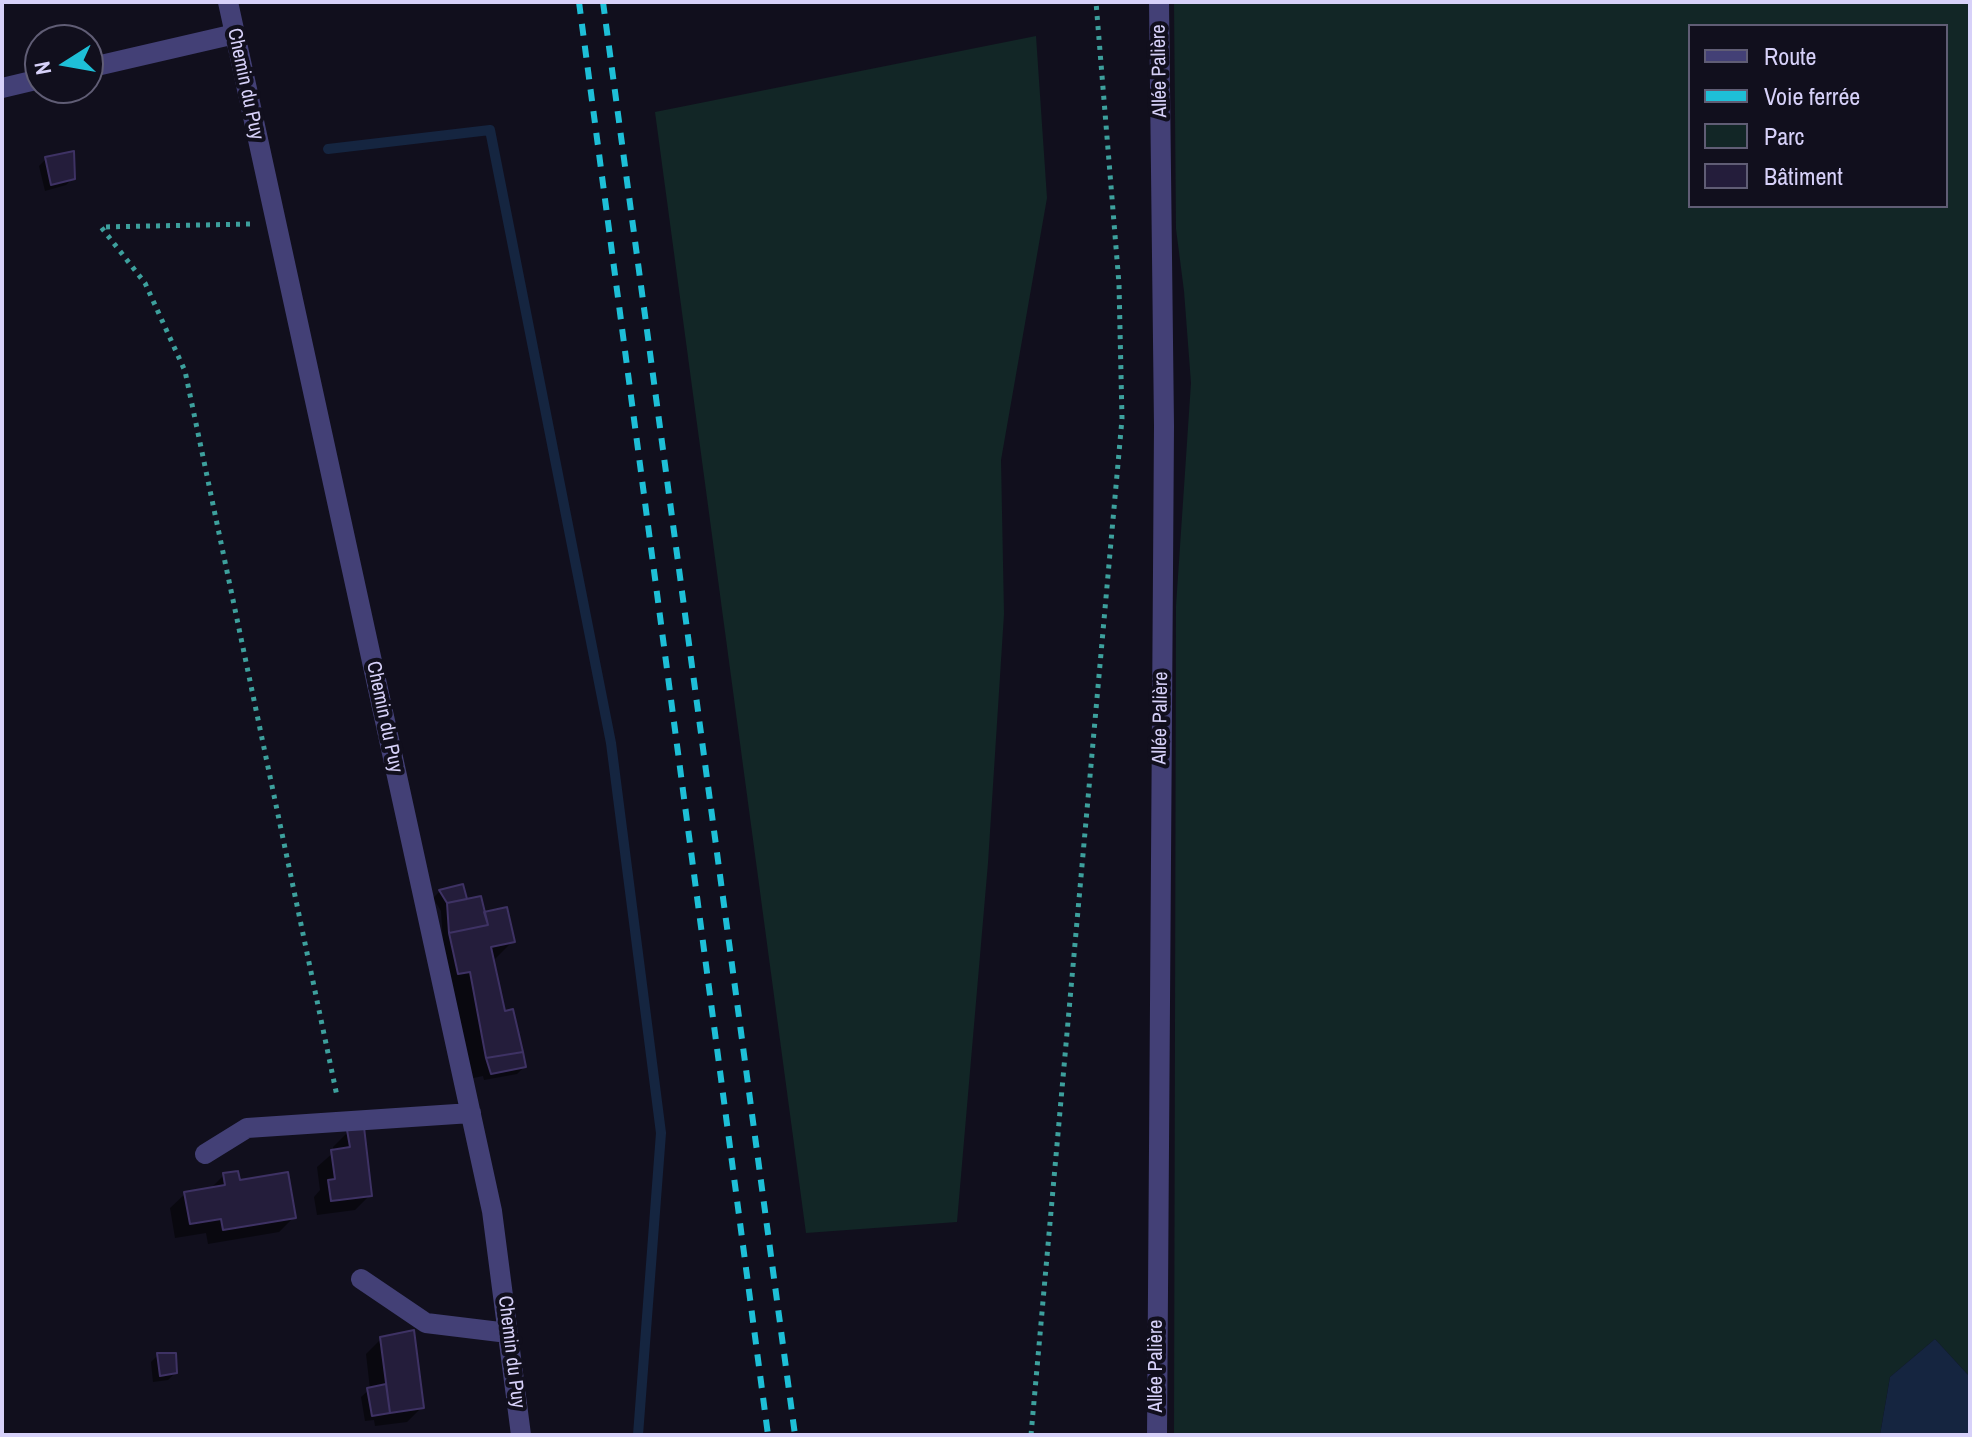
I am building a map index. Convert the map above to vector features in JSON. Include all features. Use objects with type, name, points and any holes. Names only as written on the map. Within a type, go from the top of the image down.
[{"type":"street","name":"Chemin du Puy","points":[[228,2],[492,1211],[521,1435]]},
{"type":"street","name":"Allée Palière","points":[[1157,1435],[1164,426],[1159,2]]},
{"type":"street","points":[[104,64],[235,34]]},
{"type":"street","points":[[2,88],[24,83]]},
{"type":"street","points":[[205,1154],[247,1128],[471,1113]]},
{"type":"street","points":[[361,1279],[426,1323],[508,1333]]},
{"type":"path","points":[[1031,1435],[1122,419],[1119,284],[1096,2]]},
{"type":"path","points":[[275,224],[101,227],[145,283],[185,371],[343,1122]]},
{"type":"green space","points":[[1174,2],[1970,2],[1970,1377],[1935,1339],[1890,1377],[1880,1435],[1174,1435],[1176,606],[1191,383],[1176,229]]},
{"type":"green space","points":[[1036,36],[1047,198],[1001,460],[1004,614],[988,863],[957,1222],[806,1233],[655,112]]},
{"type":"water","points":[[1935,1339],[1970,1377],[1970,1435],[1880,1435],[1890,1377]]},
{"type":"building","points":[[74,151],[75,179],[51,185],[45,157]]},
{"type":"building","points":[[463,884],[467,899],[447,903],[439,890]]},
{"type":"building","points":[[481,896],[488,925],[449,933],[447,903]]},
{"type":"building","points":[[507,907],[515,942],[491,947],[505,1011],[513,1009],[523,1052],[486,1058],[470,972],[458,974],[449,933],[488,925],[484,912]]},
{"type":"building","points":[[523,1052],[526,1067],[491,1074],[486,1058]]},
{"type":"building","points":[[364,1127],[372,1196],[331,1201],[328,1180],[335,1179],[331,1150],[350,1147],[347,1130]]},
{"type":"building","points":[[238,1171],[240,1180],[288,1172],[296,1218],[223,1230],[221,1219],[190,1224],[184,1192],[225,1185],[223,1173]]},
{"type":"building","points":[[414,1330],[424,1408],[390,1413],[380,1337]]},
{"type":"building","points":[[157,1353],[176,1353],[177,1373],[160,1376]]},
{"type":"building","points":[[386,1384],[390,1413],[372,1416],[367,1388]]},
{"type":"waterway","points":[[328,149],[490,130],[611,743],[661,1133],[638,1435]]},
{"type":"railway","points":[[579,2],[768,1435]]},
{"type":"railway","points":[[603,2],[795,1435]]}]
